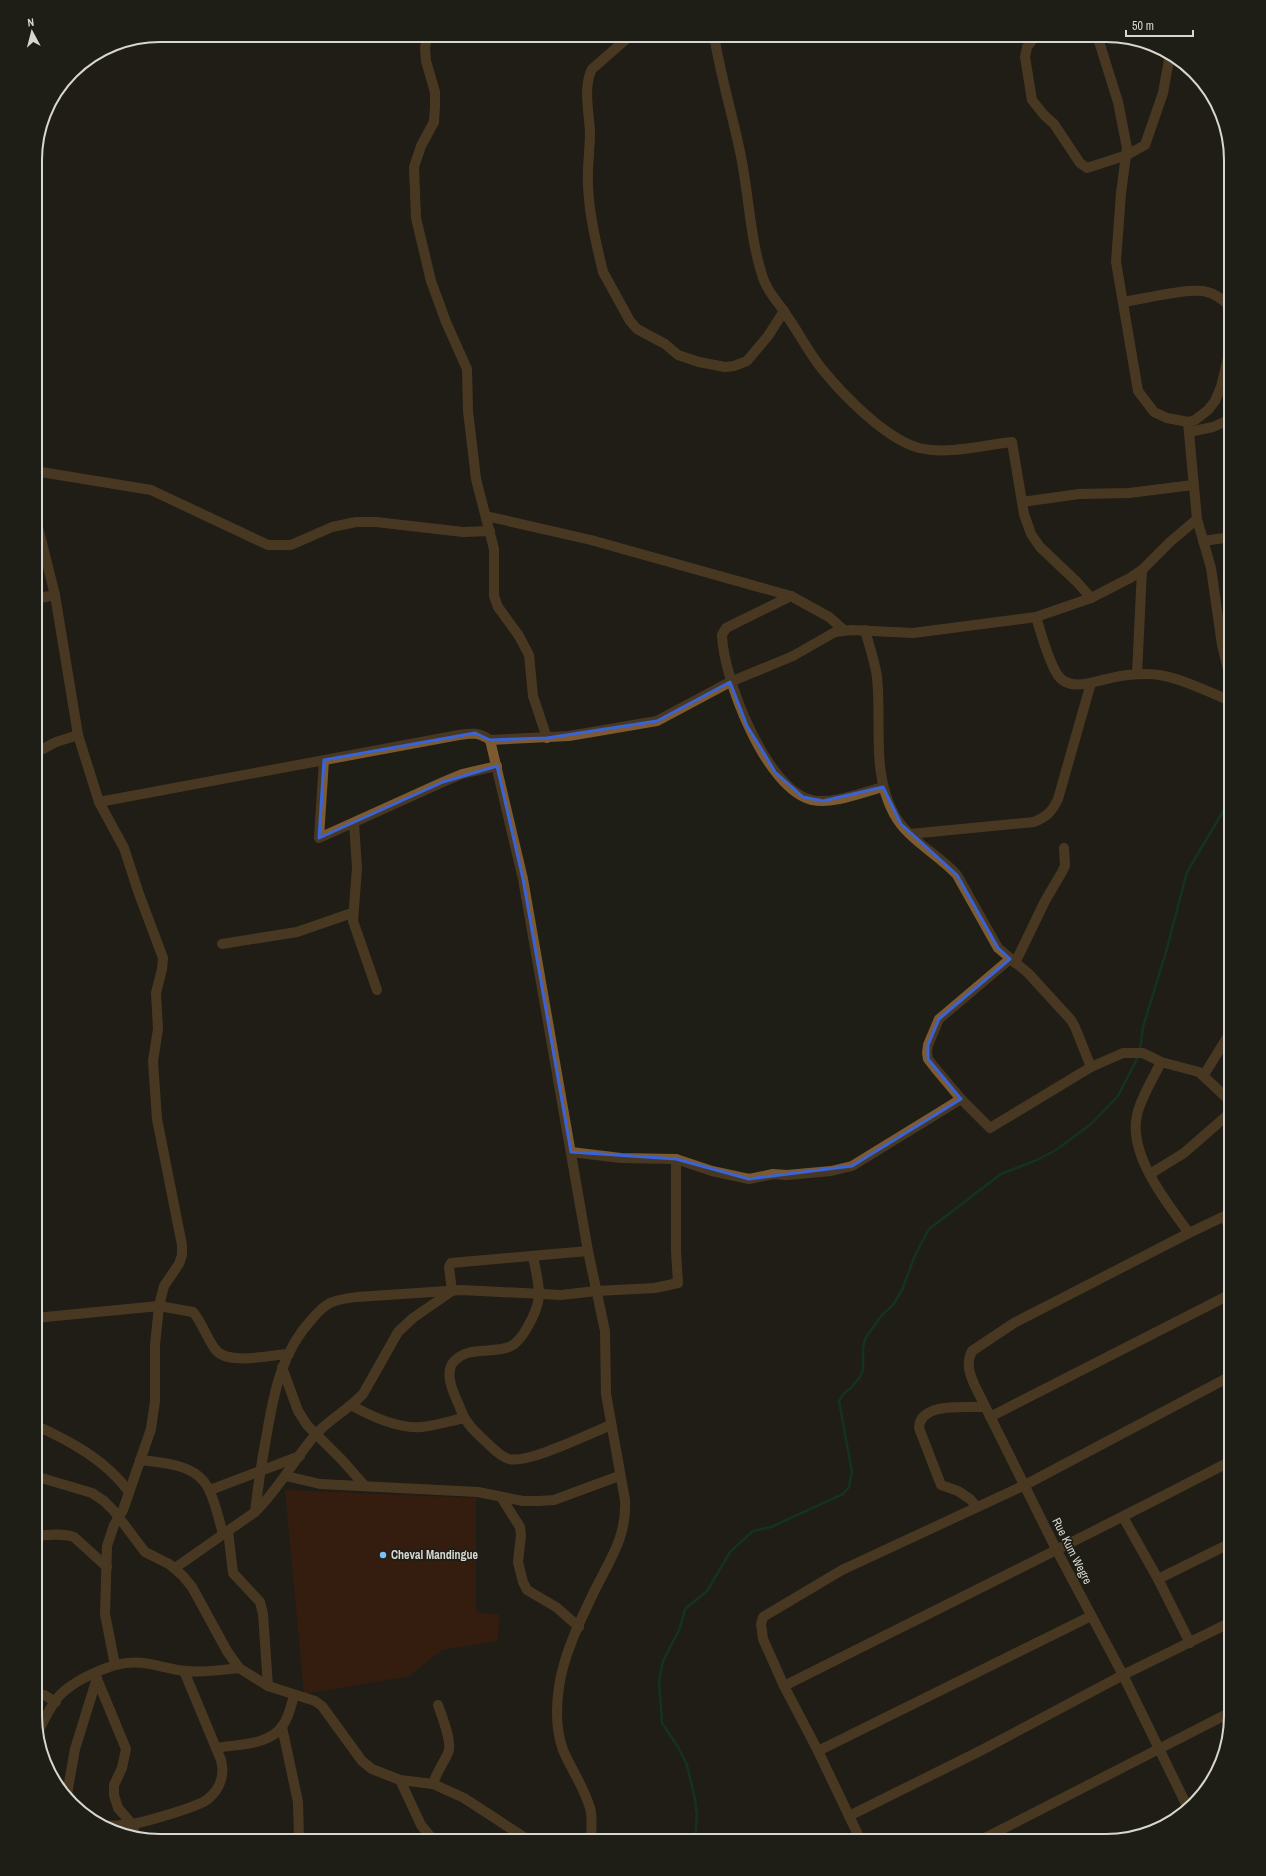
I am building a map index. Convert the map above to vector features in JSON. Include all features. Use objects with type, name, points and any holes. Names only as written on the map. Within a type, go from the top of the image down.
[{"type":"street","points":[[426,42],[426,61],[435,92],[435,106],[434,122],[421,146],[414,167],[416,218],[431,281],[446,322],[466,369],[466,393],[476,479],[494,549],[494,596],[498,607],[519,636],[529,655],[533,696],[547,738]]},
{"type":"street","points":[[624,42],[592,69],[589,74],[590,135],[588,182],[589,207],[603,272],[630,321],[637,329],[664,344],[678,355],[715,366],[734,366],[747,361],[768,336],[784,310]]},
{"type":"street","points":[[715,42],[739,147],[752,228],[763,277],[772,297],[784,310],[821,368],[837,386],[880,426],[906,444],[921,448],[949,450],[1012,442],[1024,514],[1031,534],[1040,547],[1077,582],[1091,598]]},
{"type":"street","points":[[1031,42],[1025,57],[1032,100],[1054,124],[1084,167],[1092,168],[1127,155],[1141,148],[1147,141],[1163,93],[1169,61]]},
{"type":"street","points":[[1099,42],[1118,102],[1127,155],[1121,193],[1116,262],[1138,391],[1154,412],[1167,418],[1188,422],[1195,420],[1208,410],[1215,401],[1224,374]]},
{"type":"street","points":[[1123,302],[1195,290],[1207,292],[1219,297],[1224,301]]},
{"type":"street","points":[[1188,422],[1197,519],[1211,568],[1224,653]]},
{"type":"street","points":[[1189,432],[1213,427],[1224,423]]},
{"type":"street","points":[[42,472],[151,490],[268,545],[291,545],[332,527],[356,522],[376,522],[463,532],[490,531]]},
{"type":"street","points":[[1022,502],[1078,494],[1129,493],[1193,485]]},
{"type":"street","points":[[486,516],[591,540],[791,596],[829,617],[844,630]]},
{"type":"street","points":[[99,802],[475,733],[483,735],[490,740],[547,738],[569,736],[657,721],[730,682],[793,656],[826,636],[844,630],[912,633],[1036,617],[1091,598],[1142,570],[1170,542],[1197,519]]},
{"type":"street","points":[[1203,541],[1224,538]]},
{"type":"street","points":[[42,543],[55,595],[78,735],[99,802],[124,848],[139,894],[163,958],[156,993],[158,1029],[153,1061],[157,1119],[182,1245],[182,1255],[179,1264],[164,1286],[159,1306],[155,1345],[155,1401],[153,1418],[123,1510],[109,1538],[105,1614],[115,1665]]},
{"type":"street","points":[[1136,674],[1142,570]]},
{"type":"street","points":[[42,598],[55,595]]},
{"type":"street","points":[[791,596],[724,631],[722,642],[730,682],[747,726],[775,772],[803,797],[823,801],[883,787]]},
{"type":"street","points":[[1036,617],[1050,659],[1058,675],[1066,681],[1074,684],[1091,683],[1136,674],[1148,674],[1169,678],[1224,698]]},
{"type":"street","points":[[865,630],[877,675],[878,742],[883,787],[894,814],[910,834],[948,865],[957,875],[998,948],[1028,973],[1071,1020],[1091,1067]]},
{"type":"street","points":[[910,834],[1034,822],[1043,818],[1053,810],[1058,799],[1091,683]]},
{"type":"street","points":[[42,749],[56,742],[78,735]]},
{"type":"street","points":[[490,740],[523,879],[548,1030],[588,1251],[605,1331],[606,1394],[624,1500],[625,1514],[623,1529],[615,1553],[592,1596],[562,1668],[557,1706],[557,1721],[563,1749],[591,1809],[591,1834]]},
{"type":"street","points":[[324,760],[319,838],[427,788],[462,774],[497,766]]},
{"type":"street","points":[[354,823],[357,868],[352,913],[355,930],[377,990]]},
{"type":"street","points":[[1064,848],[1065,866],[1012,961],[939,1018],[928,1045],[928,1059],[961,1099],[990,1128],[1091,1067],[1128,1052],[1143,1053],[1161,1062],[1190,1068],[1204,1075],[1224,1095]]},
{"type":"street","points":[[222,944],[297,932],[352,913]]},
{"type":"street","points":[[1204,1075],[1224,1042]]},
{"type":"street","points":[[1161,1062],[1137,1115],[1138,1140],[1143,1158],[1163,1198],[1189,1233],[1224,1217]]},
{"type":"street","points":[[571,1152],[621,1158],[676,1159],[712,1171],[749,1179],[773,1174],[787,1175],[842,1169],[852,1166],[873,1154],[961,1099]]},
{"type":"street","points":[[1150,1174],[1184,1153],[1224,1118]]},
{"type":"street","points":[[254,1512],[273,1397],[282,1367],[294,1341],[322,1309],[330,1303],[342,1299],[357,1297],[452,1291],[490,1291],[561,1295],[596,1291],[655,1288],[678,1283],[676,1251],[676,1159]]},
{"type":"street","name":"Rue Kum Wegre","points":[[1185,1803],[1124,1675],[1056,1549],[985,1407],[969,1373],[969,1357],[972,1351],[1014,1323],[1189,1233]]},
{"type":"street","points":[[452,1291],[449,1267],[454,1261],[588,1251]]},
{"type":"street","points":[[533,1256],[540,1295],[538,1309],[533,1319],[517,1341],[508,1347],[472,1352],[459,1358],[452,1364],[450,1380],[464,1418],[468,1425],[480,1436],[503,1457],[510,1460],[518,1460],[555,1449],[611,1425]]},
{"type":"street","points":[[175,1568],[254,1512],[265,1502],[286,1476],[315,1435],[335,1416],[351,1405],[363,1394],[390,1345],[404,1325],[452,1291]]},
{"type":"street","points":[[990,1417],[1224,1298]]},
{"type":"street","points":[[42,1317],[159,1306],[193,1312],[216,1350],[225,1356],[236,1358],[289,1354]]},
{"type":"street","points":[[282,1367],[298,1411],[315,1435],[338,1456],[365,1486]]},
{"type":"street","points":[[858,1834],[818,1751],[784,1686],[763,1639],[761,1624],[764,1617],[842,1570],[1025,1485],[1224,1380]]},
{"type":"street","points":[[351,1405],[382,1420],[414,1427],[429,1426],[464,1418]]},
{"type":"street","points":[[977,1507],[970,1499],[958,1491],[941,1485],[920,1428],[920,1424],[921,1419],[930,1411],[942,1407],[985,1407]]},
{"type":"street","points":[[42,1428],[66,1440],[96,1460],[121,1480],[129,1492]]},
{"type":"street","points":[[210,1490],[300,1456]]},
{"type":"street","points":[[140,1460],[172,1464],[186,1468],[198,1475],[210,1490],[226,1532],[233,1573],[260,1602],[263,1614],[268,1686]]},
{"type":"street","points":[[784,1686],[1056,1549],[1123,1517],[1224,1465]]},
{"type":"street","points":[[286,1476],[320,1484],[478,1492],[523,1501],[554,1500],[619,1476]]},
{"type":"street","points":[[42,1478],[92,1493],[104,1501],[119,1517],[145,1552],[175,1568],[192,1587],[227,1651],[239,1668],[268,1686],[294,1696],[315,1701],[322,1706],[362,1761],[372,1769],[400,1780],[433,1784],[464,1798],[519,1834]]},
{"type":"street","points":[[501,1497],[520,1527],[521,1535],[518,1562],[523,1582],[528,1590],[556,1607],[579,1627]]},
{"type":"street","points":[[1123,1517],[1158,1579],[1190,1643]]},
{"type":"street","points":[[42,1535],[53,1534],[74,1537],[107,1567]]},
{"type":"street","points":[[1158,1579],[1224,1546]]},
{"type":"street","points":[[818,1751],[1091,1616]]},
{"type":"street","points":[[849,1816],[982,1750],[1124,1675],[1224,1626]]},
{"type":"street","points":[[43,1724],[56,1702],[67,1689],[98,1675],[115,1665],[145,1662],[184,1671],[203,1672],[239,1668]]},
{"type":"street","points":[[116,1825],[132,1824],[196,1805],[208,1799],[217,1790],[224,1770],[184,1671]]},
{"type":"street","points":[[68,1790],[75,1748],[98,1675]]},
{"type":"street","points":[[98,1675],[126,1749],[122,1768],[114,1785],[114,1795],[118,1808],[132,1824],[134,1831]]},
{"type":"street","points":[[42,1695],[56,1702]]},
{"type":"street","points":[[216,1748],[258,1741],[266,1738],[282,1727],[294,1696]]},
{"type":"street","points":[[433,1784],[435,1776],[449,1752],[449,1741],[438,1705]]},
{"type":"street","points":[[993,1834],[1224,1716]]},
{"type":"street","points":[[282,1727],[298,1802],[300,1834]]},
{"type":"street","points":[[400,1780],[421,1825],[428,1834]]},
{"type":"highlighted area","points":[[730,682],[747,726],[775,772],[803,797],[823,801],[883,787],[901,824],[957,875],[998,948],[1010,959],[939,1019],[928,1045],[928,1059],[961,1099],[852,1166],[749,1179],[676,1159],[571,1152],[523,879],[497,766],[443,782],[319,838],[324,760],[475,733],[490,740],[547,738],[657,721]]},
{"type":"shaded area","name":"Cheval Mandingue","points":[[285,1490],[476,1498],[476,1612],[500,1615],[497,1641],[442,1650],[409,1676],[304,1694]]},
{"type":"waterway","points":[[1140,1050],[1143,1027],[1166,952],[1187,872],[1224,810]]},
{"type":"waterway","points":[[696,1834],[697,1815],[687,1765],[678,1747],[662,1723],[659,1681],[663,1661],[680,1628],[685,1609],[707,1591],[730,1552],[753,1531],[771,1527],[843,1494],[849,1487],[852,1472],[839,1401],[844,1393],[851,1388],[860,1377],[863,1370],[863,1348],[865,1339],[881,1316],[893,1305],[902,1290],[916,1253],[929,1229],[1001,1174],[1037,1160],[1056,1150],[1091,1124],[1118,1096],[1139,1055]]},
{"type":"place","name":"Cheval Mandingue","points":[[383,1555]]}]
